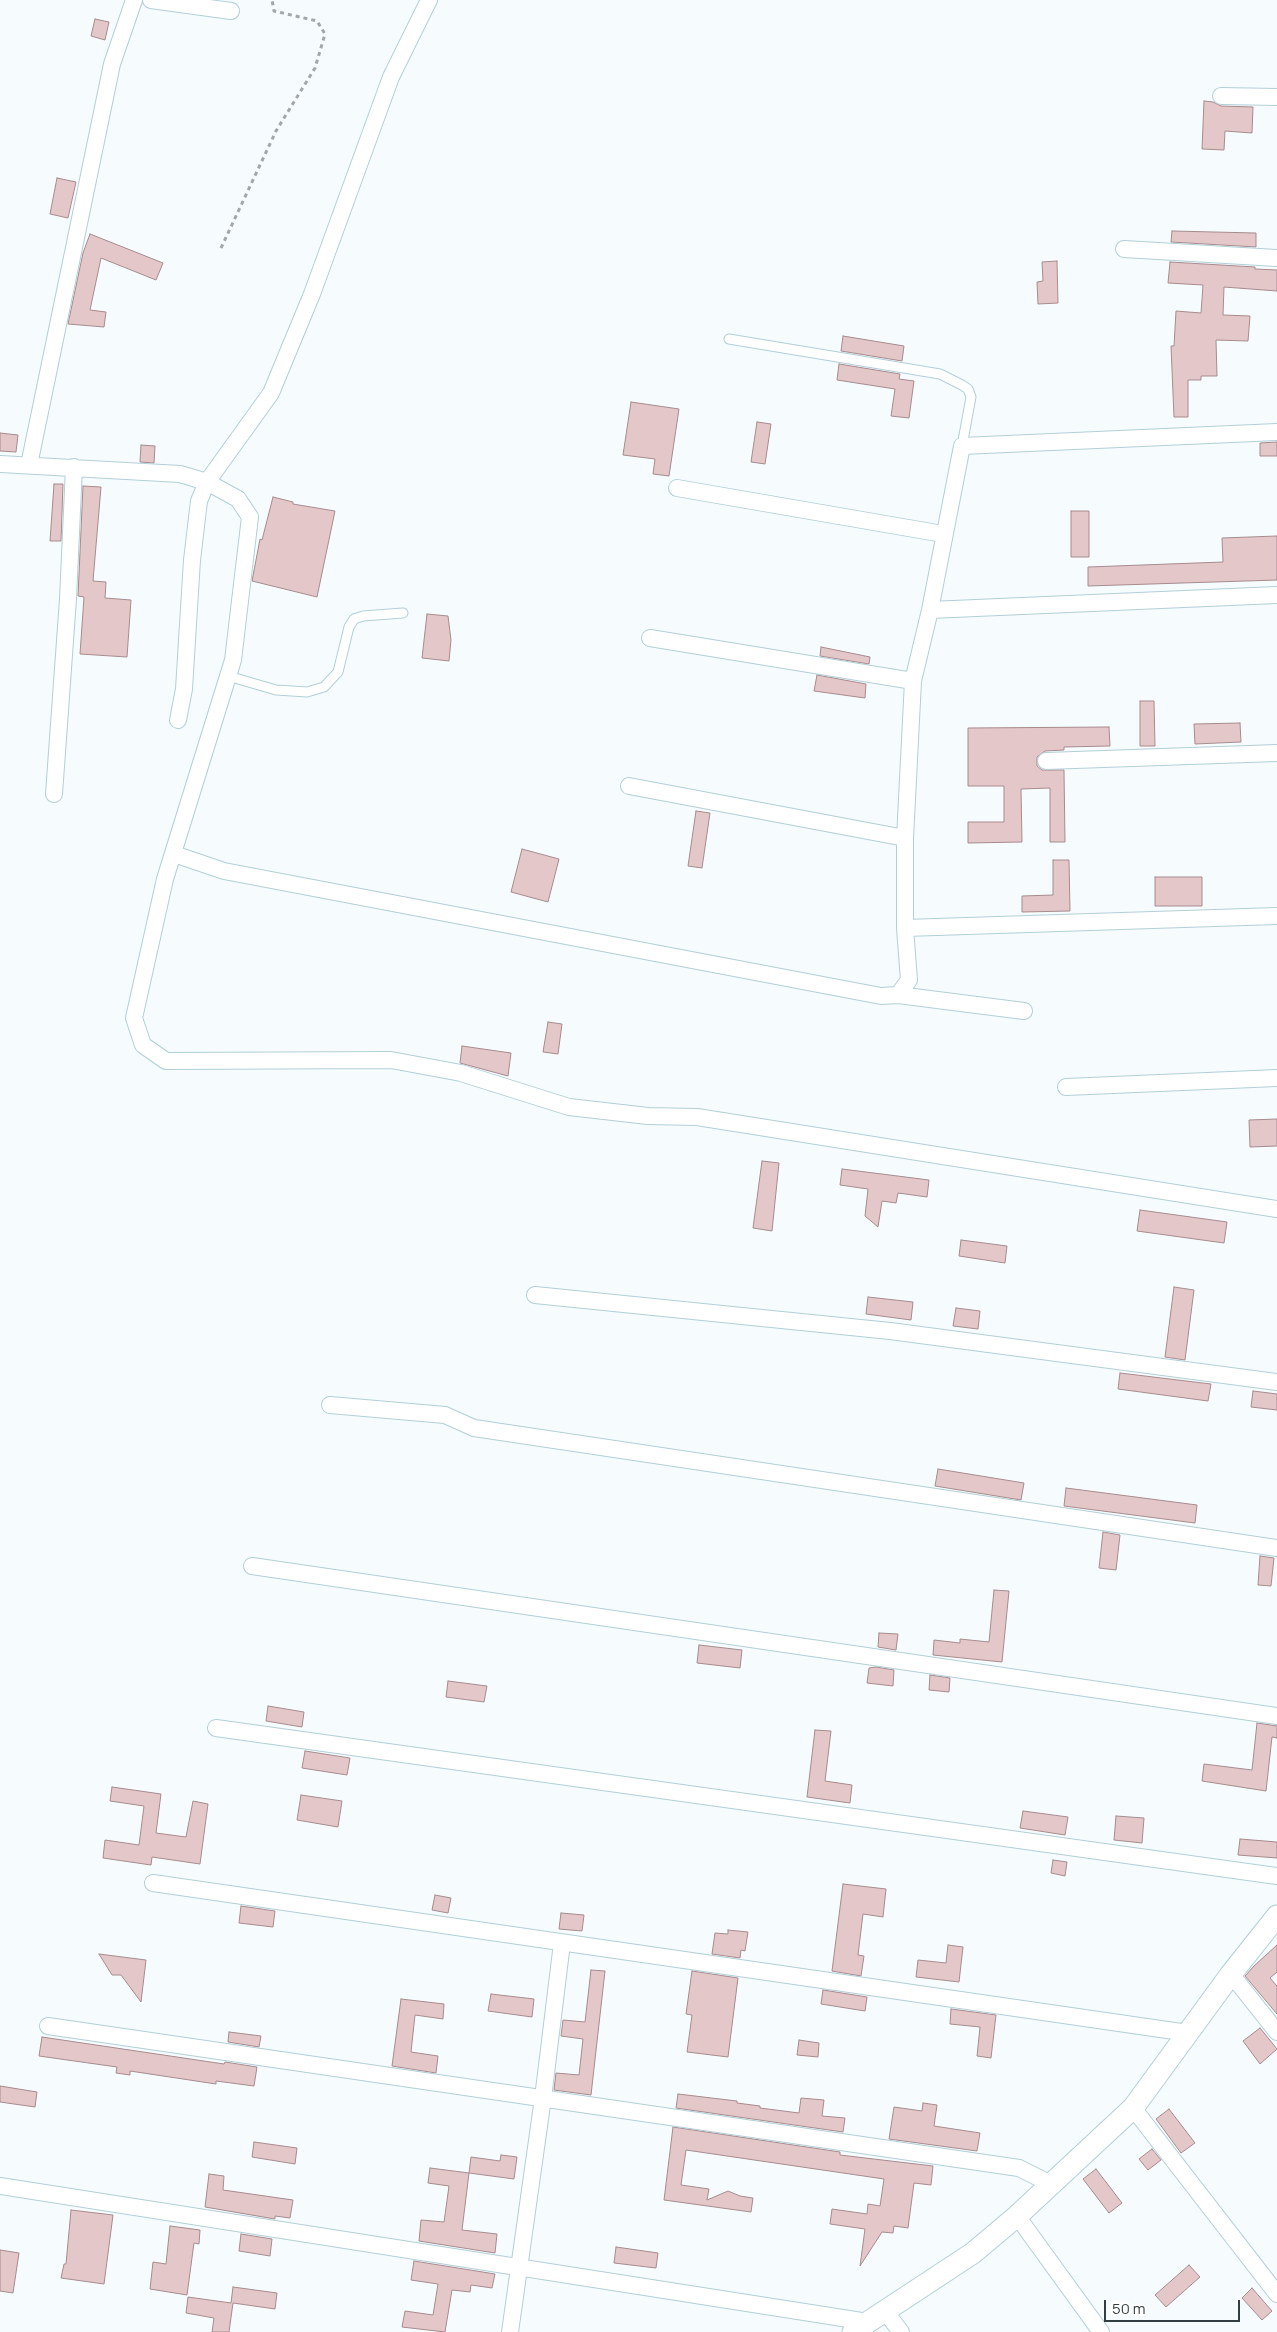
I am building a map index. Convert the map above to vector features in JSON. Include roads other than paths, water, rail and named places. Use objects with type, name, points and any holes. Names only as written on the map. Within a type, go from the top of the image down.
[{"type":"street","points":[[29,465],[112,64],[134,0]]},
{"type":"street","points":[[151,0],[231,11]]},
{"type":"street","points":[[178,720],[184,689],[192,560],[199,501],[207,482],[271,393],[312,294],[391,77],[430,0]]},
{"type":"street","points":[[1221,96],[1277,97]]},
{"type":"street","points":[[1124,248],[1277,258]]},
{"type":"street","points":[[898,995],[909,980],[905,928],[905,838],[913,681],[930,610],[943,534],[962,446],[1277,432]]},
{"type":"street","points":[[0,464],[180,474],[207,482],[238,500],[250,517],[233,660],[165,879],[134,1018],[143,1045],[166,1061],[391,1060],[461,1073],[569,1107],[648,1116],[697,1117],[1277,1209]]},
{"type":"street","points":[[54,794],[68,599],[74,467]]},
{"type":"street","points":[[677,488],[943,534]]},
{"type":"street","points":[[930,610],[1277,595]]},
{"type":"street","points":[[650,638],[913,681]]},
{"type":"street","points":[[1046,761],[1277,753]]},
{"type":"street","points":[[628,786],[905,838]]},
{"type":"street","points":[[174,854],[224,871],[881,996],[898,995],[1024,1011]]},
{"type":"street","points":[[905,928],[1277,916]]},
{"type":"street","points":[[1066,1087],[1277,1078]]},
{"type":"street","points":[[535,1295],[890,1331],[1277,1382]]},
{"type":"street","points":[[330,1405],[445,1416],[474,1428],[492,1431],[1277,1548]]},
{"type":"street","points":[[252,1566],[1277,1716]]},
{"type":"street","points":[[216,1728],[1277,1876]]},
{"type":"street","points":[[153,1883],[1188,2033]]},
{"type":"street","points":[[868,2321],[973,2253],[1052,2184],[1133,2108],[1231,1974],[1277,1916]]},
{"type":"street","points":[[510,2332],[543,2098],[562,1942]]},
{"type":"street","points":[[1231,1974],[1277,2032]]},
{"type":"street","points":[[48,2026],[1019,2168],[1052,2184]]},
{"type":"street","points":[[1133,2108],[1277,2294]]},
{"type":"street","points":[[0,2186],[868,2321],[901,2332]]},
{"type":"street","points":[[1016,2216],[1101,2332]]},
{"type":"lane","points":[[729,339],[940,374],[968,389],[971,397],[962,446]]},
{"type":"lane","points":[[228,676],[276,690],[307,692],[324,687],[338,672],[349,626],[354,619],[363,616],[403,613]]}]
